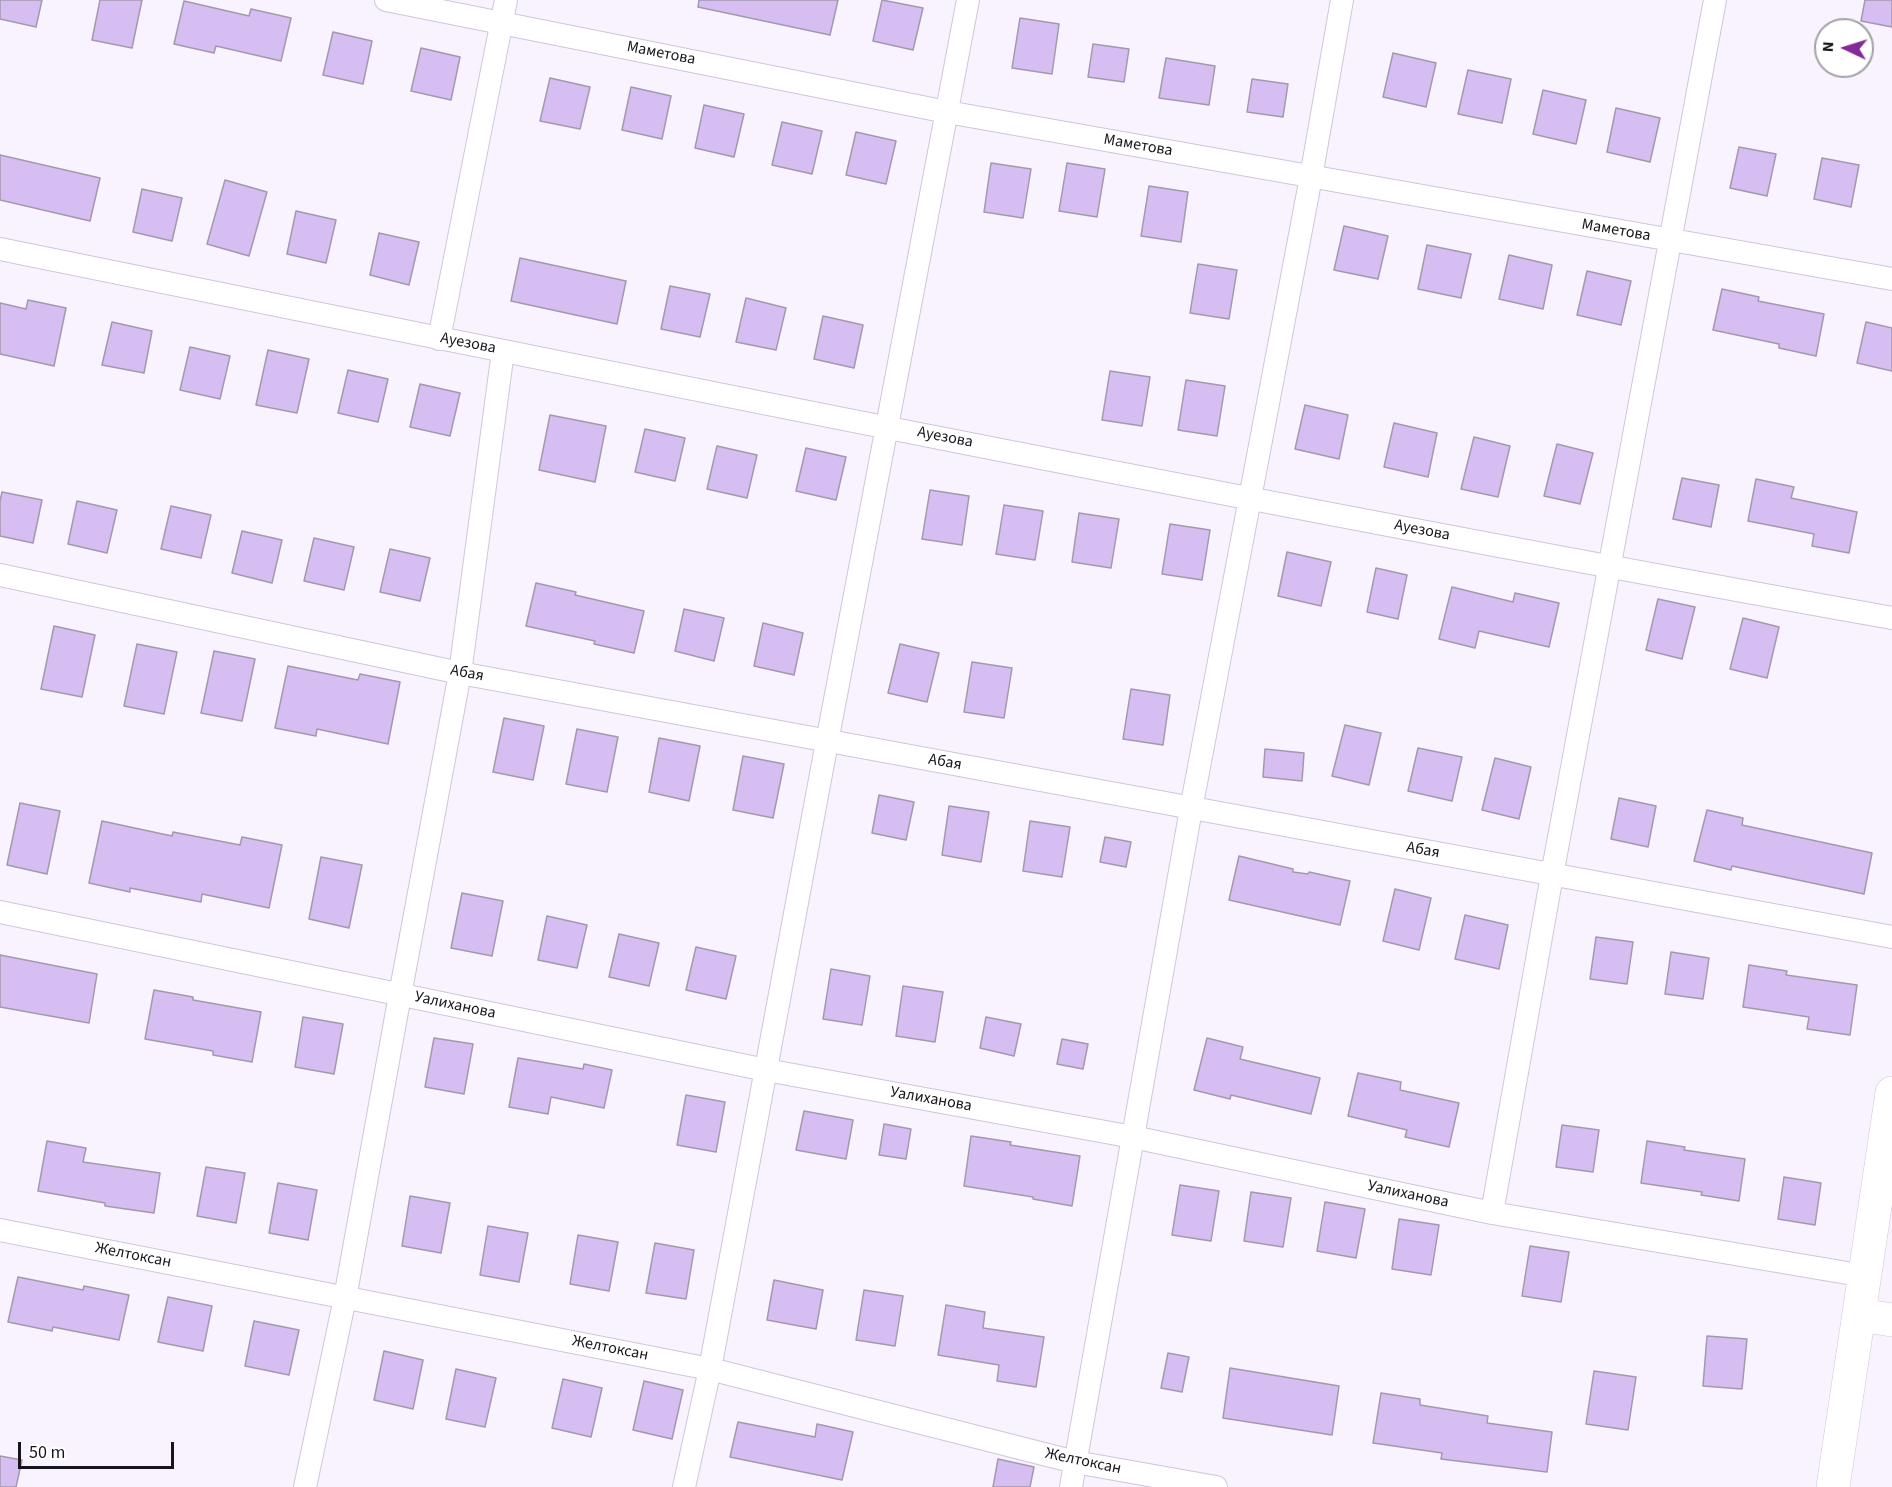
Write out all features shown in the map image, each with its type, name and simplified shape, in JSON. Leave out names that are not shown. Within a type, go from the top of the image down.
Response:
[{"type":"street","name":"Маметова","points":[[386,0],[947,112],[1892,279]]},
{"type":"street","points":[[439,339],[506,0]]},
{"type":"street","points":[[684,1487],[710,1369],[968,0]]},
{"type":"street","points":[[1071,1487],[1191,808],[1311,177],[1342,0]]},
{"type":"street","points":[[1492,1213],[1552,874],[1715,0]]},
{"type":"street","name":"Ауезова","points":[[0,249],[439,339],[1251,498],[1892,618]]},
{"type":"street","points":[[305,1487],[345,1298],[460,673],[503,351]]},
{"type":"street","name":"Абая","points":[[0,575],[460,673],[1892,937]]},
{"type":"street","name":"Уалиханова","points":[[0,912],[766,1070],[1133,1137],[1492,1213],[1865,1276]]},
{"type":"street","points":[[1833,1487],[1892,1093]]},
{"type":"street","name":"Желтоксан","points":[[0,1230],[710,1369],[1075,1462],[1216,1487]]},
{"type":"street","points":[[1859,1315],[1892,1320]]},
{"type":"building","points":[[0,0],[42,0],[36,27],[0,19]]},
{"type":"building","points":[[100,0],[142,0],[132,48],[92,40]]},
{"type":"building","points":[[699,0],[838,0],[830,35],[698,7]]},
{"type":"building","points":[[882,0],[923,8],[913,50],[873,41]]},
{"type":"building","points":[[1865,0],[1892,0],[1892,27],[1874,24],[1874,18],[1862,18]]},
{"type":"building","points":[[184,1],[249,16],[251,9],[291,18],[281,61],[216,46],[214,53],[174,44]]},
{"type":"building","points":[[1020,18],[1059,24],[1052,74],[1012,68]]},
{"type":"building","points":[[333,32],[372,41],[363,84],[323,75]]},
{"type":"building","points":[[1093,44],[1129,49],[1124,82],[1088,77]]},
{"type":"building","points":[[421,48],[460,57],[451,100],[411,91]]},
{"type":"building","points":[[1393,53],[1436,63],[1426,107],[1383,97]]},
{"type":"building","points":[[1166,58],[1215,66],[1209,105],[1159,98]]},
{"type":"building","points":[[1468,70],[1511,79],[1502,123],[1458,114]]},
{"type":"building","points":[[550,78],[590,87],[580,129],[540,121]]},
{"type":"building","points":[[1252,79],[1288,84],[1283,117],[1247,112]]},
{"type":"building","points":[[631,87],[671,96],[662,139],[622,130]]},
{"type":"building","points":[[1543,90],[1586,100],[1576,144],[1533,134]]},
{"type":"building","points":[[704,105],[744,114],[734,157],[695,148]]},
{"type":"building","points":[[1616,108],[1660,118],[1650,162],[1607,152]]},
{"type":"building","points":[[782,122],[822,131],[812,174],[772,165]]},
{"type":"building","points":[[856,132],[896,141],[886,184],[846,175]]},
{"type":"building","points":[[1739,147],[1776,154],[1767,196],[1730,188]]},
{"type":"building","points":[[0,155],[100,178],[90,221],[0,200]]},
{"type":"building","points":[[1822,158],[1859,165],[1851,207],[1814,199]]},
{"type":"building","points":[[991,163],[1031,169],[1023,218],[984,212]]},
{"type":"building","points":[[1067,163],[1105,169],[1097,217],[1059,211]]},
{"type":"building","points":[[225,180],[267,192],[249,256],[207,244]]},
{"type":"building","points":[[1149,186],[1188,192],[1181,242],[1141,236]]},
{"type":"building","points":[[142,189],[182,198],[172,241],[133,232]]},
{"type":"building","points":[[296,211],[336,220],[326,263],[287,254]]},
{"type":"building","points":[[1344,226],[1388,236],[1378,279],[1334,270]]},
{"type":"building","points":[[379,233],[419,242],[409,285],[370,275]]},
{"type":"building","points":[[1427,245],[1471,254],[1461,298],[1418,289]]},
{"type":"building","points":[[1509,255],[1552,265],[1543,309],[1499,299]]},
{"type":"building","points":[[520,258],[626,281],[617,324],[511,301]]},
{"type":"building","points":[[1198,264],[1237,270],[1229,319],[1190,313]]},
{"type":"building","points":[[1587,271],[1631,281],[1621,325],[1577,315]]},
{"type":"building","points":[[670,286],[710,294],[700,337],[661,329]]},
{"type":"building","points":[[1722,289],[1759,297],[1758,301],[1824,314],[1816,356],[1779,348],[1779,344],[1713,330]]},
{"type":"building","points":[[746,298],[786,308],[776,350],[736,342]]},
{"type":"building","points":[[28,300],[66,308],[54,366],[0,354],[0,303],[26,309]]},
{"type":"building","points":[[823,316],[863,325],[854,368],[814,359]]},
{"type":"building","points":[[112,322],[152,331],[144,373],[102,365]]},
{"type":"building","points":[[1866,322],[1892,328],[1892,371],[1857,363]]},
{"type":"building","points":[[190,347],[230,356],[220,399],[180,390]]},
{"type":"building","points":[[268,350],[309,359],[297,413],[256,405]]},
{"type":"building","points":[[348,370],[388,379],[378,422],[338,413]]},
{"type":"building","points":[[1110,371],[1150,377],[1142,426],[1102,420]]},
{"type":"building","points":[[1186,380],[1225,386],[1217,436],[1178,430]]},
{"type":"building","points":[[420,384],[460,393],[450,436],[410,427]]},
{"type":"building","points":[[1305,405],[1348,415],[1339,459],[1295,449]]},
{"type":"building","points":[[550,415],[606,426],[595,482],[539,470]]},
{"type":"building","points":[[1394,423],[1437,433],[1428,477],[1384,467]]},
{"type":"building","points":[[645,429],[685,438],[675,481],[635,472]]},
{"type":"building","points":[[1474,437],[1510,446],[1498,497],[1461,489]]},
{"type":"building","points":[[1557,444],[1593,453],[1580,504],[1544,496]]},
{"type":"building","points":[[717,446],[757,455],[747,498],[707,489]]},
{"type":"building","points":[[806,448],[846,457],[836,500],[796,491]]},
{"type":"building","points":[[1682,478],[1719,485],[1711,527],[1673,519]]},
{"type":"building","points":[[1756,479],[1794,487],[1791,498],[1857,512],[1849,553],[1812,546],[1814,534],[1748,521]]},
{"type":"building","points":[[930,490],[969,496],[962,545],[922,539]]},
{"type":"building","points":[[2,492],[42,500],[33,543],[0,536]]},
{"type":"building","points":[[77,501],[117,510],[107,553],[68,544]]},
{"type":"building","points":[[1004,505],[1043,511],[1035,560],[996,554]]},
{"type":"building","points":[[171,506],[211,515],[201,558],[161,549]]},
{"type":"building","points":[[1079,513],[1119,519],[1111,568],[1072,562]]},
{"type":"building","points":[[1170,524],[1210,530],[1202,580],[1162,574]]},
{"type":"building","points":[[242,531],[282,540],[272,583],[232,573]]},
{"type":"building","points":[[314,538],[354,547],[344,590],[304,581]]},
{"type":"building","points":[[390,549],[430,558],[420,601],[380,592]]},
{"type":"building","points":[[1287,552],[1331,562],[1321,606],[1278,596]]},
{"type":"building","points":[[1376,568],[1407,575],[1398,619],[1367,612]]},
{"type":"building","points":[[536,583],[576,592],[575,595],[644,611],[634,653],[594,644],[595,641],[526,626]]},
{"type":"building","points":[[1452,587],[1513,602],[1515,593],[1559,603],[1549,647],[1479,631],[1475,648],[1439,639]]},
{"type":"building","points":[[1658,599],[1695,607],[1682,659],[1646,650]]},
{"type":"building","points":[[684,609],[724,618],[714,661],[675,651]]},
{"type":"building","points":[[1743,618],[1779,627],[1767,678],[1730,669]]},
{"type":"building","points":[[763,623],[803,633],[794,675],[754,666]]},
{"type":"building","points":[[54,626],[95,635],[82,697],[41,689]]},
{"type":"building","points":[[137,644],[177,652],[164,714],[124,706]]},
{"type":"building","points":[[900,644],[939,653],[927,702],[888,693]]},
{"type":"building","points":[[214,651],[255,659],[242,721],[201,713]]},
{"type":"building","points":[[972,662],[1012,668],[1004,718],[964,712]]},
{"type":"building","points":[[288,666],[358,680],[360,674],[400,682],[388,744],[317,729],[316,736],[275,728]]},
{"type":"building","points":[[1131,689],[1170,695],[1163,745],[1123,739]]},
{"type":"building","points":[[504,718],[544,726],[533,780],[493,772]]},
{"type":"building","points":[[1345,725],[1381,733],[1369,785],[1332,776]]},
{"type":"building","points":[[577,729],[618,737],[607,792],[566,784]]},
{"type":"building","points":[[659,738],[700,746],[689,801],[649,792]]},
{"type":"building","points":[[1418,748],[1462,757],[1452,801],[1408,791]]},
{"type":"building","points":[[1265,749],[1304,753],[1302,781],[1263,777]]},
{"type":"building","points":[[743,756],[784,764],[773,818],[733,810]]},
{"type":"building","points":[[1495,758],[1531,767],[1519,819],[1482,810]]},
{"type":"building","points":[[879,795],[914,802],[906,840],[872,833]]},
{"type":"building","points":[[1619,798],[1656,806],[1648,847],[1611,839]]},
{"type":"building","points":[[20,803],[60,811],[47,874],[7,865]]},
{"type":"building","points":[[949,806],[989,812],[981,862],[942,855]]},
{"type":"building","points":[[1707,810],[1743,818],[1742,825],[1872,853],[1864,894],[1732,866],[1731,870],[1694,861]]},
{"type":"building","points":[[102,821],[172,836],[173,832],[240,845],[242,837],[282,845],[269,908],[202,894],[201,902],[130,888],[130,892],[89,883]]},
{"type":"building","points":[[1030,821],[1070,827],[1062,877],[1023,871]]},
{"type":"building","points":[[1105,837],[1131,842],[1126,867],[1100,862]]},
{"type":"building","points":[[1239,856],[1293,869],[1293,872],[1308,874],[1309,872],[1350,881],[1340,925],[1229,900]]},
{"type":"building","points":[[321,857],[362,865],[349,928],[309,919]]},
{"type":"building","points":[[1395,889],[1431,898],[1419,950],[1383,941]]},
{"type":"building","points":[[462,893],[503,901],[492,956],[451,948]]},
{"type":"building","points":[[1465,915],[1508,925],[1499,969],[1455,959]]},
{"type":"building","points":[[547,916],[587,925],[577,968],[538,960]]},
{"type":"building","points":[[619,934],[659,943],[649,986],[609,977]]},
{"type":"building","points":[[1596,937],[1633,942],[1627,984],[1590,979]]},
{"type":"building","points":[[696,947],[736,956],[726,999],[686,990]]},
{"type":"building","points":[[1671,952],[1709,958],[1703,999],[1665,994]]},
{"type":"building","points":[[0,955],[97,974],[89,1023],[0,1007]]},
{"type":"building","points":[[1749,965],[1787,971],[1786,975],[1857,985],[1850,1035],[1807,1029],[1809,1017],[1743,1007]]},
{"type":"building","points":[[831,969],[870,976],[862,1025],[823,1019]]},
{"type":"building","points":[[903,986],[943,992],[935,1042],[896,1036]]},
{"type":"building","points":[[154,990],[193,997],[193,1000],[261,1012],[252,1062],[213,1055],[213,1051],[145,1039]]},
{"type":"building","points":[[303,1017],[343,1024],[334,1074],[295,1067]]},
{"type":"building","points":[[986,1017],[1021,1024],[1014,1056],[980,1048]]},
{"type":"building","points":[[434,1038],[473,1044],[464,1094],[425,1087]]},
{"type":"building","points":[[1207,1038],[1243,1047],[1240,1059],[1320,1078],[1311,1114],[1231,1095],[1230,1099],[1194,1090]]},
{"type":"building","points":[[1062,1039],[1088,1044],[1083,1069],[1057,1064]]},
{"type":"building","points":[[518,1058],[583,1069],[584,1064],[612,1070],[604,1108],[551,1097],[548,1114],[509,1107]]},
{"type":"building","points":[[1358,1073],[1401,1082],[1400,1090],[1459,1103],[1449,1147],[1405,1137],[1407,1130],[1348,1116]]},
{"type":"building","points":[[686,1095],[725,1102],[716,1152],[677,1145]]},
{"type":"building","points":[[804,1111],[853,1120],[846,1159],[796,1150]]},
{"type":"building","points":[[884,1124],[911,1129],[906,1159],[879,1155]]},
{"type":"building","points":[[1562,1125],[1599,1130],[1593,1172],[1556,1167]]},
{"type":"building","points":[[971,1136],[1011,1142],[1010,1145],[1080,1156],[1072,1206],[964,1186]]},
{"type":"building","points":[[47,1141],[86,1148],[83,1162],[160,1173],[154,1213],[105,1206],[105,1203],[38,1191]]},
{"type":"building","points":[[1647,1141],[1685,1147],[1684,1150],[1745,1159],[1739,1201],[1701,1195],[1702,1192],[1641,1183]]},
{"type":"building","points":[[206,1167],[245,1173],[236,1223],[197,1216]]},
{"type":"building","points":[[1784,1177],[1821,1183],[1815,1225],[1778,1219]]},
{"type":"building","points":[[278,1183],[317,1190],[308,1240],[269,1233]]},
{"type":"building","points":[[1180,1185],[1219,1191],[1211,1241],[1172,1235]]},
{"type":"building","points":[[1251,1192],[1291,1198],[1283,1247],[1244,1241]]},
{"type":"building","points":[[410,1196],[450,1203],[441,1253],[402,1246]]},
{"type":"building","points":[[1325,1202],[1365,1209],[1356,1258],[1317,1251]]},
{"type":"building","points":[[1399,1219],[1439,1225],[1431,1275],[1392,1269]]},
{"type":"building","points":[[488,1226],[528,1233],[519,1282],[480,1275]]},
{"type":"building","points":[[578,1235],[618,1242],[609,1291],[570,1284]]},
{"type":"building","points":[[655,1243],[694,1250],[686,1299],[646,1293]]},
{"type":"building","points":[[1530,1246],[1569,1252],[1561,1302],[1522,1296]]},
{"type":"building","points":[[18,1277],[83,1290],[84,1286],[129,1295],[119,1340],[53,1327],[52,1331],[8,1322]]},
{"type":"building","points":[[774,1280],[823,1290],[816,1329],[767,1320]]},
{"type":"building","points":[[864,1290],[903,1296],[895,1346],[856,1340]]},
{"type":"building","points":[[168,1297],[212,1306],[203,1351],[158,1342]]},
{"type":"building","points":[[946,1305],[985,1312],[983,1328],[1044,1337],[1036,1387],[997,1381],[999,1365],[938,1355]]},
{"type":"building","points":[[254,1321],[299,1330],[289,1375],[245,1366]]},
{"type":"building","points":[[1707,1336],[1747,1339],[1742,1389],[1703,1386]]},
{"type":"building","points":[[384,1351],[423,1360],[413,1409],[374,1400]]},
{"type":"building","points":[[1168,1353],[1189,1357],[1182,1392],[1161,1388]]},
{"type":"building","points":[[1230,1368],[1339,1386],[1332,1435],[1223,1418]]},
{"type":"building","points":[[456,1369],[496,1378],[485,1427],[446,1419]]},
{"type":"building","points":[[1594,1371],[1636,1377],[1628,1430],[1586,1424]]},
{"type":"building","points":[[563,1379],[602,1388],[591,1437],[552,1428]]},
{"type":"building","points":[[644,1381],[683,1390],[672,1439],[633,1430]]},
{"type":"building","points":[[1381,1393],[1420,1399],[1420,1405],[1488,1416],[1487,1423],[1552,1432],[1547,1472],[1441,1459],[1442,1453],[1373,1443]]},
{"type":"building","points":[[738,1422],[815,1437],[817,1424],[853,1432],[842,1480],[730,1457]]},
{"type":"building","points":[[0,1456],[22,1460],[16,1487],[0,1487]]},
{"type":"building","points":[[998,1459],[1034,1467],[1030,1487],[993,1487]]}]
